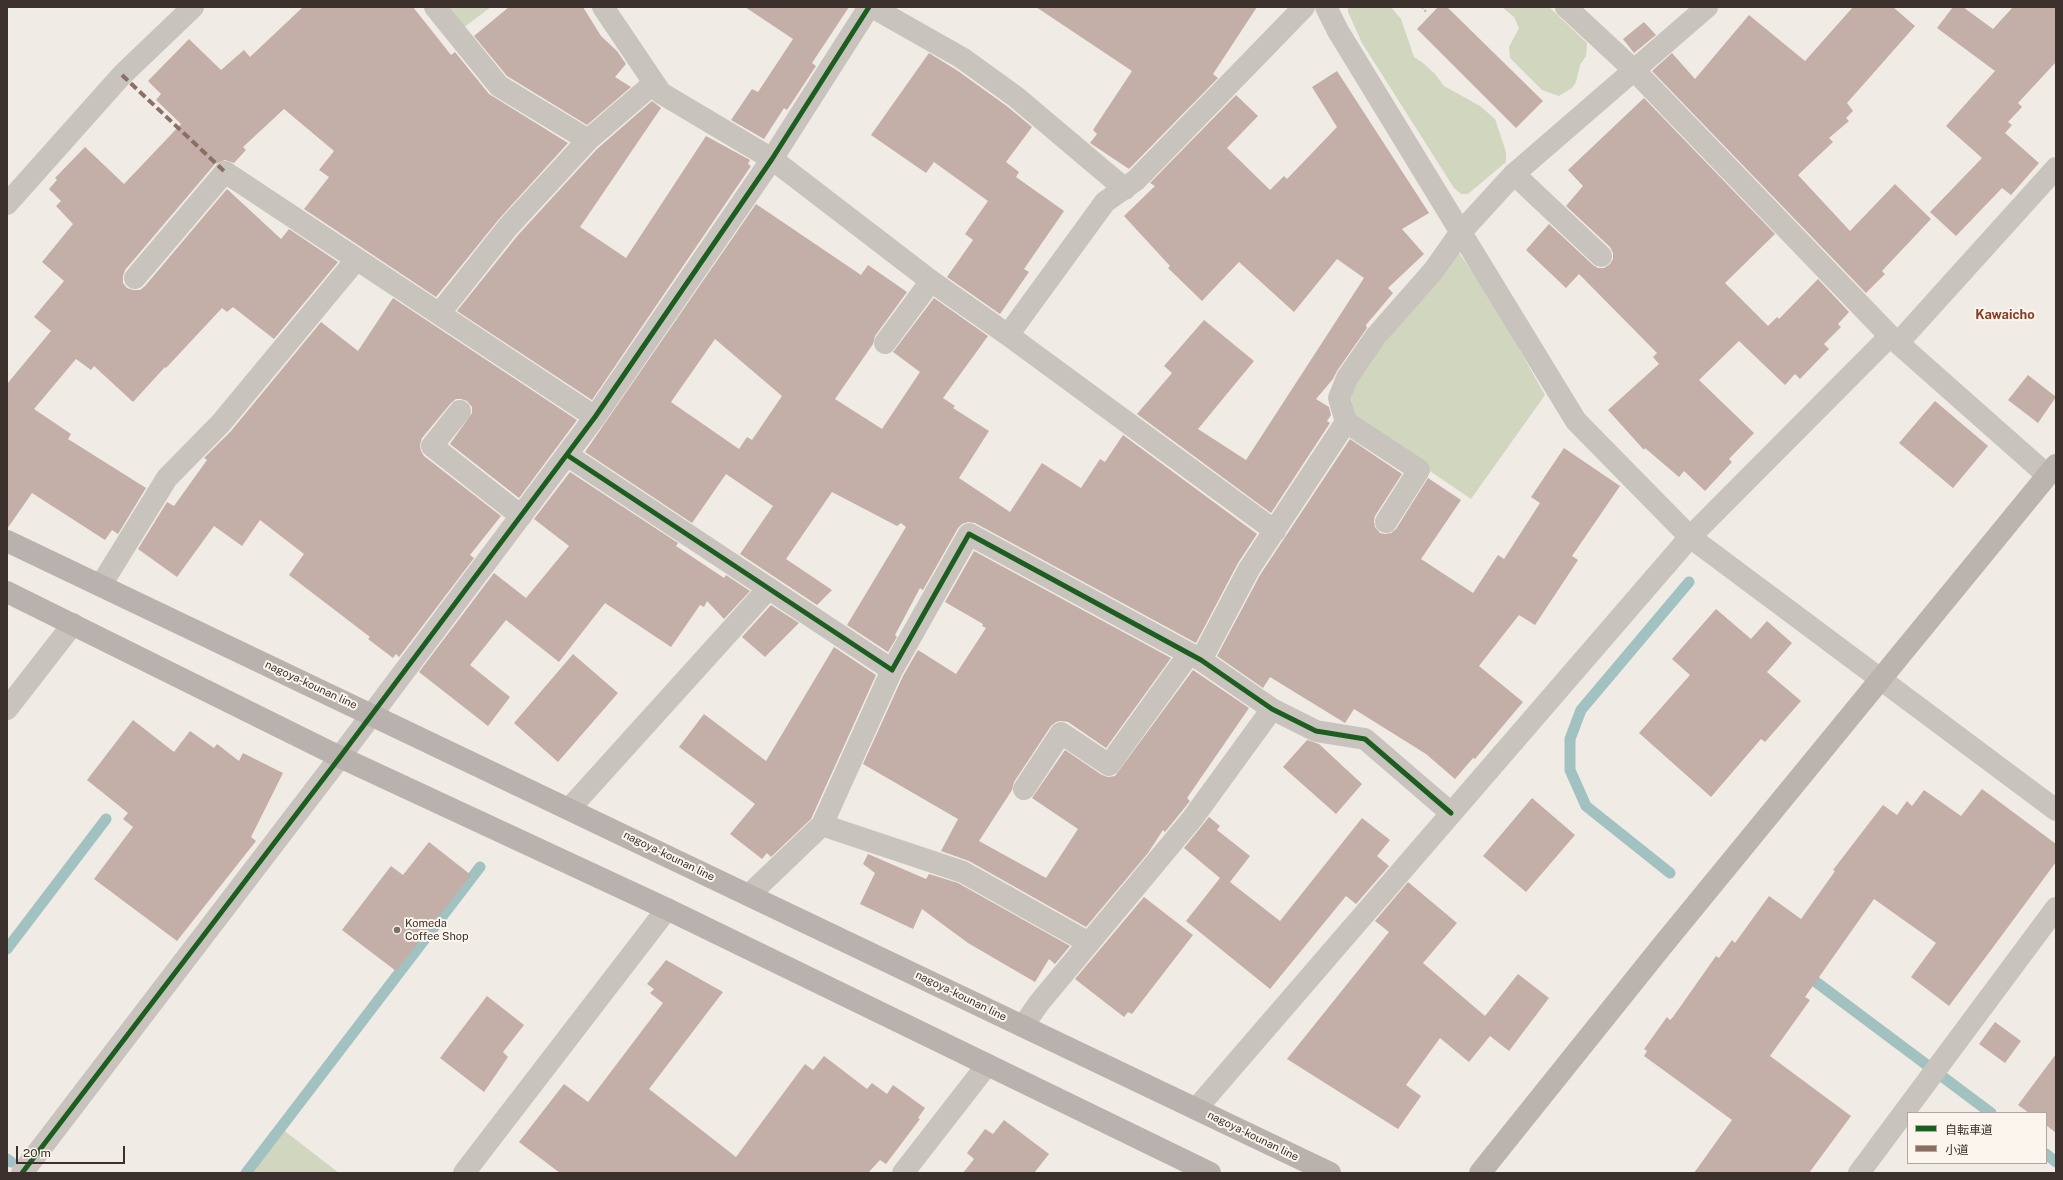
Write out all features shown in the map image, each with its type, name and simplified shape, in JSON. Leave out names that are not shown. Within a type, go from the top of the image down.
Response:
[{"type":"main road","name":"nagoya-kounan line","points":[[7,541],[570,808],[1330,1173]]},
{"type":"main road","points":[[7,592],[340,757],[667,910],[1210,1173]]},
{"type":"street","points":[[7,204],[122,75],[194,7]]},
{"type":"street","points":[[435,7],[499,86],[588,140]]},
{"type":"street","points":[[604,7],[661,93],[772,159],[930,281],[1008,335],[1275,531]]},
{"type":"street","points":[[22,1173],[340,757],[595,417],[772,159],[870,7],[962,58],[1016,97],[1125,188]]},
{"type":"street","points":[[1008,335],[1105,202],[1136,180],[1304,7]]},
{"type":"street","points":[[1326,7],[1338,31],[1576,421],[1690,537],[2056,810]]},
{"type":"street","points":[[1480,1173],[1667,940],[2052,470],[1894,339],[1634,70],[1566,7]]},
{"type":"street","points":[[1386,522],[1419,470],[1346,422],[1339,398],[1347,378],[1376,336],[1434,270],[1460,233],[1514,174],[1707,7]]},
{"type":"street","points":[[439,314],[508,227],[588,140],[654,83]]},
{"type":"street","points":[[1196,1109],[1690,537],[1894,339],[2056,168]]},
{"type":"street","points":[[134,278],[225,172],[595,417]]},
{"type":"street","points":[[1514,174],[1601,256]]},
{"type":"street","points":[[101,585],[167,478],[221,423],[356,260]]},
{"type":"street","points":[[885,343],[930,281]]},
{"type":"street","points":[[460,411],[432,446],[521,516]]},
{"type":"street","points":[[1024,788],[1061,733],[1109,765],[1195,657],[1249,569],[1346,422]]},
{"type":"street","points":[[566,455],[892,670]]},
{"type":"street","points":[[749,895],[822,825],[892,670],[969,534],[1195,657],[1272,709],[1316,731],[1365,739],[1451,813]]},
{"type":"street","points":[[570,808],[768,589]]},
{"type":"street","points":[[7,709],[74,624]]},
{"type":"street","points":[[1023,1026],[1039,1002],[1192,819],[1272,709]]},
{"type":"street","points":[[822,825],[963,872],[1089,943]]},
{"type":"street","points":[[1859,1173],[2056,908]]},
{"type":"street","points":[[464,1173],[667,910]]},
{"type":"street","points":[[903,1173],[987,1065]]},
{"type":"path","points":[[1422,7],[1427,13]]},
{"type":"green space","points":[[446,7],[491,7],[463,28]]},
{"type":"green space","points":[[1348,7],[1391,7],[1401,19],[1414,57],[1435,74],[1444,86],[1480,106],[1495,119],[1506,152],[1506,162],[1468,194],[1461,194],[1454,188],[1362,43],[1348,12]]},
{"type":"green space","points":[[1502,7],[1549,7],[1587,43],[1586,56],[1580,65],[1576,82],[1572,88],[1559,96],[1542,90],[1510,58],[1509,47],[1519,28],[1514,17]]},
{"type":"green space","points":[[1457,250],[1491,299],[1545,395],[1471,499],[1355,420],[1351,398],[1354,382]]},
{"type":"green space","points":[[282,1129],[339,1173],[249,1173]]},
{"type":"building","points":[[303,7],[413,7],[451,55],[455,52],[489,94],[568,143],[499,219],[436,297],[304,209],[329,177],[319,170],[334,151],[284,109],[243,147],[246,150],[234,163],[225,160],[215,164],[125,270],[123,283],[127,288],[133,290],[140,290],[145,286],[227,189],[281,239],[289,229],[338,262],[274,339],[233,307],[227,312],[222,308],[133,402],[94,366],[91,370],[76,359],[34,409],[71,434],[68,439],[146,488],[118,534],[112,530],[105,540],[32,493],[7,529],[7,384],[51,331],[34,317],[64,281],[42,262],[73,224],[56,206],[61,201],[49,189],[57,180],[55,178],[85,147],[124,184],[181,124],[156,100],[161,94],[148,81],[189,39],[221,70],[244,50],[250,57]]},
{"type":"building","points":[[509,7],[583,7],[601,36],[617,51],[626,64],[615,77],[631,87],[587,125],[507,76],[474,36]]},
{"type":"building","points":[[745,7],[849,7],[812,63],[816,66],[787,110],[784,108],[764,139],[731,120],[752,89],[758,92],[793,39]]},
{"type":"building","points":[[1036,7],[1257,7],[1213,74],[1218,78],[1129,169],[1090,143],[1097,134],[1093,130],[1132,71]]},
{"type":"building","points":[[1438,7],[1447,7],[1543,101],[1516,128],[1417,29]]},
{"type":"building","points":[[1853,7],[1893,7],[1915,26],[1847,103],[1853,111],[1846,118],[1849,121],[1829,138],[1833,142],[1798,175],[1850,231],[1895,184],[1931,219],[1882,271],[1885,274],[1866,293],[1652,71],[1672,53],[1695,79],[1749,15],[1805,61]]},
{"type":"building","points":[[1953,7],[1963,7],[1993,29],[2013,7],[2056,7],[2056,62],[2018,103],[2022,107],[2008,122],[2012,125],[2005,133],[2039,163],[2011,195],[2002,188],[1956,236],[1930,212],[1982,158],[1946,126],[1995,71],[1937,28]]},
{"type":"building","points":[[1644,22],[1656,35],[1634,53],[1623,39]]},
{"type":"building","points":[[929,53],[958,71],[1008,107],[1032,127],[1006,162],[1019,172],[1016,177],[1064,211],[1024,269],[1029,272],[1000,314],[947,277],[973,240],[965,234],[988,201],[934,162],[926,173],[871,135]]},
{"type":"building","points":[[1337,71],[1429,213],[1402,229],[1424,254],[1388,288],[1393,293],[1366,325],[1367,328],[1333,379],[1316,399],[1329,407],[1331,415],[1327,421],[1330,423],[1271,513],[1137,414],[1172,373],[1164,366],[1204,320],[1254,361],[1198,429],[1246,460],[1364,278],[1337,259],[1294,312],[1239,262],[1202,301],[1168,268],[1170,266],[1124,216],[1155,186],[1150,183],[1236,95],[1258,116],[1227,148],[1270,190],[1284,176],[1287,179],[1337,127],[1312,87]]},
{"type":"building","points":[[1644,98],[1775,234],[1725,283],[1768,326],[1777,317],[1779,319],[1818,279],[1849,312],[1838,324],[1841,327],[1824,344],[1829,349],[1800,379],[1795,374],[1785,385],[1739,341],[1699,380],[1754,433],[1729,459],[1732,462],[1705,491],[1684,471],[1679,477],[1645,448],[1644,450],[1608,410],[1659,364],[1653,357],[1657,353],[1579,274],[1566,288],[1526,250],[1549,224],[1593,265],[1598,268],[1604,268],[1610,264],[1613,259],[1613,253],[1610,247],[1566,206],[1583,186],[1568,170]]},
{"type":"building","points":[[652,101],[661,108],[580,227],[626,258],[706,136],[750,160],[748,164],[751,166],[592,400],[457,311],[518,235],[597,149]]},
{"type":"building","points":[[756,204],[861,275],[868,265],[907,292],[875,336],[873,344],[835,399],[882,429],[920,372],[893,352],[934,298],[988,336],[943,398],[955,406],[953,408],[989,431],[959,478],[1010,512],[1042,463],[1081,488],[1100,459],[1105,462],[1123,435],[1257,534],[1238,563],[1196,643],[975,523],[968,522],[962,524],[958,528],[923,590],[920,588],[895,635],[897,637],[888,652],[847,625],[906,527],[901,523],[897,526],[832,492],[786,559],[832,590],[817,605],[740,554],[773,506],[726,474],[692,523],[585,452]],"holes":[[[715,339],[782,396],[752,440],[747,437],[739,449],[671,402]]]},
{"type":"building","points":[[393,298],[577,420],[519,498],[450,444],[472,413],[472,407],[467,401],[456,399],[451,403],[422,438],[420,445],[424,456],[501,516],[470,555],[474,558],[399,657],[396,654],[393,658],[368,639],[370,637],[289,575],[304,554],[260,520],[242,546],[214,526],[177,577],[138,549],[167,502],[174,506],[207,460],[204,458],[231,431],[321,322],[358,351]]},
{"type":"building","points":[[2028,375],[2056,397],[2038,423],[2008,400]]},
{"type":"building","points":[[1935,401],[1988,446],[1953,488],[1899,443]]},
{"type":"building","points":[[1350,439],[1402,474],[1375,516],[1375,527],[1380,533],[1391,533],[1396,529],[1428,478],[1461,500],[1421,559],[1473,593],[1498,555],[1504,559],[1540,503],[1531,497],[1564,448],[1620,486],[1572,556],[1578,560],[1535,625],[1519,615],[1479,666],[1523,702],[1475,759],[1473,758],[1455,779],[1426,754],[1354,709],[1345,723],[1270,677],[1263,688],[1217,656],[1260,575]]},
{"type":"building","points":[[570,472],[678,543],[676,546],[724,578],[726,575],[750,591],[724,619],[707,601],[704,607],[700,605],[671,647],[605,603],[559,662],[506,620],[470,665],[510,697],[488,726],[419,672],[494,573],[526,598],[569,546],[534,519]]},
{"type":"building","points":[[974,551],[1171,658],[1106,748],[1068,722],[1056,722],[1051,726],[1014,782],[1012,790],[979,841],[1046,878],[1078,829],[1032,798],[1065,750],[1102,775],[1108,777],[1115,776],[1193,670],[1249,708],[1187,798],[1190,801],[1165,832],[1163,830],[1148,853],[1086,927],[969,861],[941,851],[958,819],[863,764],[903,676],[918,650],[956,674],[986,628],[982,626],[983,624],[945,602]]},
{"type":"building","points":[[771,605],[799,623],[765,657],[742,637]]},
{"type":"building","points":[[1716,609],[1751,639],[1767,621],[1792,643],[1767,672],[1801,701],[1765,742],[1761,739],[1711,797],[1639,733],[1690,675],[1672,659]]},
{"type":"building","points":[[834,647],[876,675],[811,819],[771,857],[767,853],[762,859],[730,834],[755,804],[679,747],[704,714],[766,761]]},
{"type":"building","points":[[573,654],[618,693],[558,762],[514,723]]},
{"type":"building","points":[[133,720],[174,752],[190,731],[214,748],[217,744],[239,761],[243,753],[283,773],[251,837],[256,841],[177,941],[94,879],[133,827],[123,819],[128,813],[87,780]]},
{"type":"building","points":[[1307,740],[1319,744],[1362,784],[1336,814],[1283,767]]},
{"type":"building","points":[[1982,789],[2056,844],[2056,862],[1949,1006],[1911,977],[1936,943],[1874,899],[1805,997],[1810,1000],[1770,1056],[1851,1116],[1809,1173],[1694,1173],[1732,1120],[1644,1056],[1647,1051],[1644,1049],[1667,1017],[1670,1020],[1673,1017],[1716,956],[1719,958],[1732,940],[1735,943],[1769,896],[1801,919],[1835,871],[1833,870],[1883,805],[1897,815],[1907,801],[1912,806],[1924,790],[1961,816]]},
{"type":"building","points":[[1532,798],[1575,835],[1526,892],[1483,856]]},
{"type":"building","points":[[1209,817],[1220,826],[1217,830],[1250,856],[1230,882],[1280,921],[1362,818],[1390,840],[1377,856],[1389,866],[1356,904],[1346,896],[1270,989],[1186,921],[1220,878],[1184,848]]},
{"type":"building","points":[[429,842],[471,875],[396,971],[342,930],[391,866],[403,875]]},
{"type":"building","points":[[868,854],[926,879],[929,874],[958,883],[1070,946],[1055,964],[1049,959],[1035,982],[968,943],[922,909],[913,929],[860,904],[875,873],[863,864]]},
{"type":"building","points":[[1408,882],[1457,923],[1423,963],[1485,1016],[1518,974],[1549,998],[1509,1051],[1490,1036],[1469,1062],[1440,1038],[1406,1085],[1421,1096],[1398,1129],[1287,1059],[1389,932],[1375,921]]},
{"type":"building","points":[[1144,897],[1193,935],[1132,1014],[1128,1012],[1124,1017],[1075,979]]},
{"type":"building","points":[[666,960],[723,992],[649,1089],[736,1157],[805,1064],[813,1070],[824,1056],[867,1089],[872,1083],[887,1094],[893,1085],[925,1108],[918,1118],[920,1119],[886,1164],[880,1160],[868,1173],[560,1173],[519,1142],[564,1084],[588,1102],[663,1003],[650,993],[654,989],[647,984]]},
{"type":"building","points":[[487,996],[524,1025],[503,1052],[508,1057],[484,1092],[440,1058]]},
{"type":"building","points":[[1995,1022],[2021,1041],[2005,1063],[1979,1044]]},
{"type":"building","points":[[2056,1054],[2056,1133],[2047,1126],[2047,1112],[2028,1112],[2018,1105]]},
{"type":"building","points":[[1004,1120],[1049,1154],[1034,1173],[963,1173],[974,1159],[967,1153],[985,1129],[993,1134]]},
{"type":"waterway","points":[[1670,873],[1586,806],[1570,770],[1570,739],[1581,710],[1689,582]]},
{"type":"waterway","points":[[7,949],[106,819]]},
{"type":"waterway","points":[[246,1173],[480,867]]},
{"type":"waterway","points":[[1804,973],[1990,1112]]},
{"type":"waterway","points":[[2047,1155],[2056,1162]]},
{"type":"waterway","points":[[7,1159],[11,1162]]},
{"type":"marked path","points":[[122,75],[225,172]]},
{"type":"cycle path","points":[[22,1173],[340,757],[595,417],[772,159],[869,7]]},
{"type":"cycle path","points":[[567,455],[892,670],[969,534],[1201,660],[1272,709],[1316,731],[1365,739],[1451,813]]},
{"type":"place","name":"Komeda Coffee Shop","points":[[397,930]]},
{"type":"district","name":"Kawaicho","points":[[2005,315]]}]
